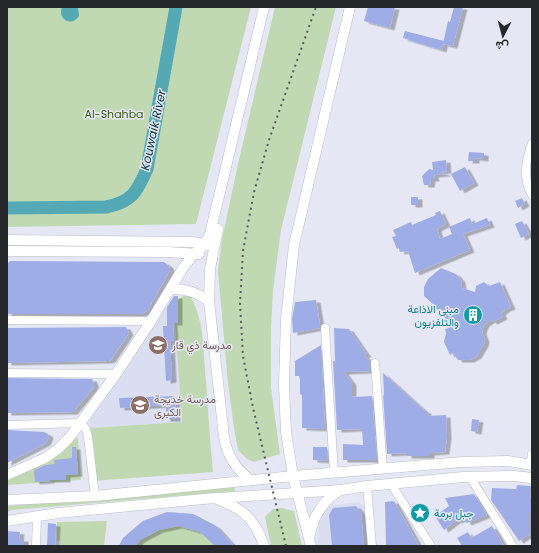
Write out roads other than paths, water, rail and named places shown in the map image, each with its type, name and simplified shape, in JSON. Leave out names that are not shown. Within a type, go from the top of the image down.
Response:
[{"type":"main road","points":[[251,480],[237,469],[230,458],[225,445],[209,302],[210,234],[264,7]]},
{"type":"main road","points":[[211,247],[269,7]]},
{"type":"main road","points":[[310,542],[294,476],[286,432],[284,385],[286,319],[294,245],[350,7]]},
{"type":"main road","points":[[7,240],[192,242],[211,247]]},
{"type":"main road","points":[[8,252],[176,252],[194,254],[211,247]]},
{"type":"main road","points":[[176,252],[183,261],[183,268]]},
{"type":"main road","points":[[7,475],[52,453],[64,443],[81,423],[116,374],[151,321],[183,268],[194,254]]},
{"type":"main road","points":[[171,289],[196,292],[209,302]]},
{"type":"main road","points":[[7,500],[95,496],[294,476],[478,462],[508,461],[531,465]]},
{"type":"main road","points":[[7,521],[58,513],[204,499],[341,490],[367,486],[470,477],[514,476],[532,478]]},
{"type":"main road","points":[[310,542],[313,522],[319,510],[327,500],[341,490]]},
{"type":"main road","points":[[204,499],[218,500],[231,504],[243,511],[253,520],[264,546]]},
{"type":"street","points":[[532,143],[527,158],[525,176],[532,195]]},
{"type":"street","points":[[7,320],[151,321]]},
{"type":"street","points":[[325,328],[334,473]]},
{"type":"street","points":[[375,363],[383,469]]},
{"type":"street","points":[[7,373],[116,374]]},
{"type":"street","points":[[7,425],[81,423],[86,429],[88,437],[95,496]]},
{"type":"street","points":[[531,465],[532,454]]},
{"type":"street","points":[[470,477],[512,546]]},
{"type":"street","points":[[391,484],[431,546]]},
{"type":"street","points":[[367,486],[372,546]]},
{"type":"street","points":[[36,546],[37,516]]},
{"type":"water","points":[[62,7],[78,7],[79,16],[73,21],[66,20],[63,18],[61,12]]},
{"type":"waterway","name":"Kouwaik River","points":[[7,208],[106,207],[122,202],[132,195],[140,184],[147,169],[176,7]]},
{"type":"railway","points":[[286,546],[253,408],[243,356],[240,303],[243,251],[254,192],[269,140],[316,7]]},
{"type":"place","name":"مبنى الاذاعة والتلفزيون","points":[[473,315]]},
{"type":"place","name":"مدرسة ذي قار","points":[[158,345]]},
{"type":"place","name":"مدرسة خديجة الكبرى","points":[[140,405]]},
{"type":"place","name":"جبل برمة","points":[[420,513]]},
{"type":"park label","name":"Al-Shahba","points":[[114,114]]}]
